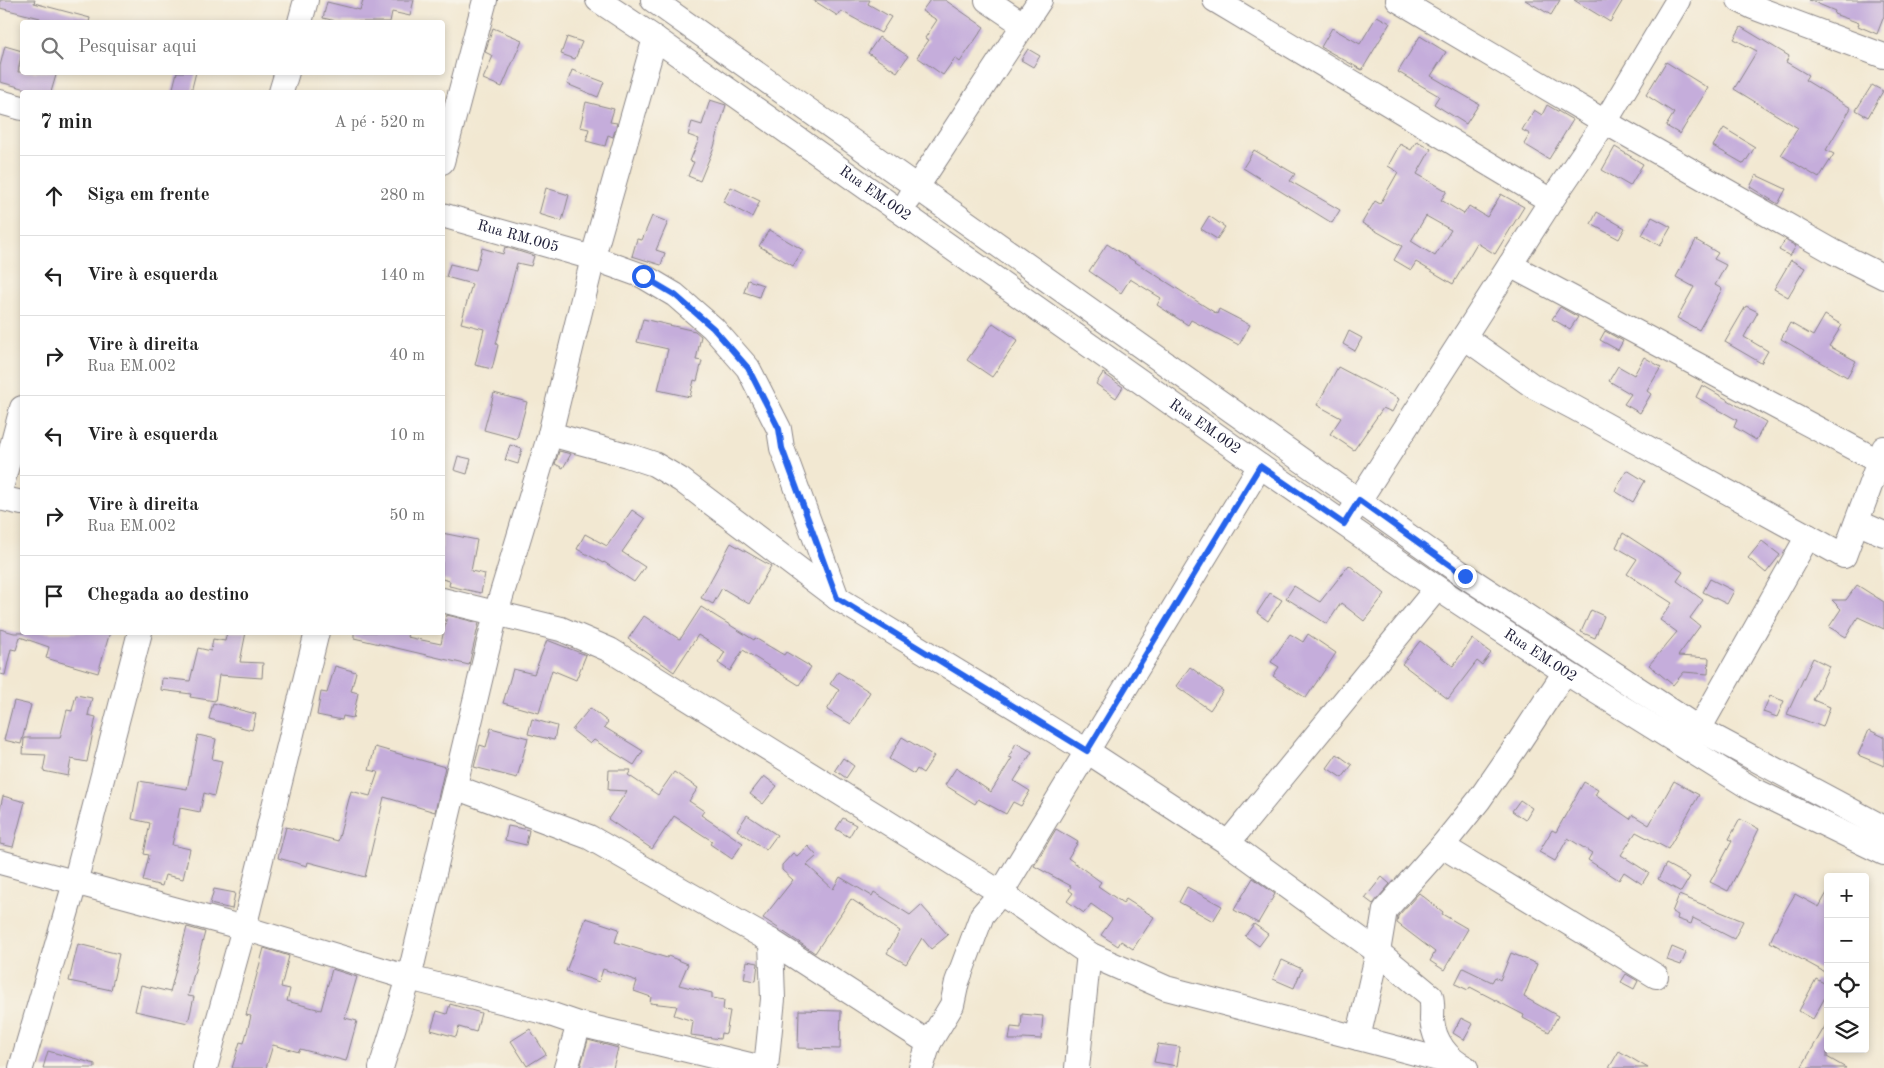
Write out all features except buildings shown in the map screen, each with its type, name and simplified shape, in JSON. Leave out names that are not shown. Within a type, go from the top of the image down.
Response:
[{"type":"street","points":[[301,20],[306,0]]},
{"type":"street","points":[[445,151],[485,0]]},
{"type":"street","name":"Rua EM.002","points":[[598,0],[655,38],[1260,466],[1437,588],[1565,672],[1754,790],[1884,853]]},
{"type":"street","name":"Rua EM.002","points":[[653,0],[1465,576],[1699,729],[1884,828]]},
{"type":"street","points":[[987,0],[1024,25]]},
{"type":"street","points":[[902,213],[916,187],[1040,0]]},
{"type":"street","points":[[1215,0],[1551,202]]},
{"type":"street","points":[[1398,0],[1605,122],[1834,252],[1884,277]]},
{"type":"street","points":[[1344,524],[1510,265],[1605,122],[1678,0]]},
{"type":"street","points":[[1740,0],[1753,7],[1884,56]]},
{"type":"street","points":[[381,1068],[409,978],[496,613],[550,434],[593,258],[655,38]]},
{"type":"street","points":[[282,90],[286,75]]},
{"type":"street","points":[[0,102],[20,107]]},
{"type":"street","name":"Rua RM.005","points":[[445,216],[593,258],[643,276],[675,295],[713,328],[748,368],[779,429],[782,448],[837,598]]},
{"type":"street","points":[[1464,337],[1533,386],[1844,556],[1881,454],[1510,265]]},
{"type":"street","points":[[0,492],[20,416]]},
{"type":"street","points":[[550,434],[654,464],[674,476],[837,598],[1087,751],[1228,843],[1378,952],[1431,996],[1434,1032],[1443,1050],[1462,1066]]},
{"type":"street","points":[[920,1068],[929,1043],[952,1005],[957,982],[982,914],[1001,893],[1260,466]]},
{"type":"street","points":[[0,498],[20,503]]},
{"type":"street","points":[[1857,522],[1884,534]]},
{"type":"street","points":[[1699,729],[1808,536]]},
{"type":"street","points":[[1228,843],[1437,588]]},
{"type":"street","points":[[445,601],[561,629],[610,650],[1001,893],[1091,955],[1166,988],[1462,1066]]},
{"type":"street","points":[[21,1068],[75,883],[139,635]]},
{"type":"street","points":[[206,1068],[244,928],[317,635]]},
{"type":"street","points":[[1358,1038],[1378,952],[1385,910],[1442,846],[1500,770],[1565,672]]},
{"type":"street","points":[[455,787],[590,837],[771,941],[929,1043]]},
{"type":"street","points":[[1442,846],[1656,976]]},
{"type":"street","points":[[0,862],[244,928],[409,978],[544,1012],[579,1024],[762,1068]]},
{"type":"street","points":[[766,1068],[773,1000],[771,941]]},
{"type":"street","points":[[1077,1068],[1088,962],[1091,955]]},
{"type":"street","points":[[566,1068],[579,1024]]},
{"type":"route","points":[[643,276],[675,295],[713,328],[748,368],[779,429],[782,448],[837,598],[1087,751],[1260,466],[1344,524],[1359,500],[1465,576]]}]
